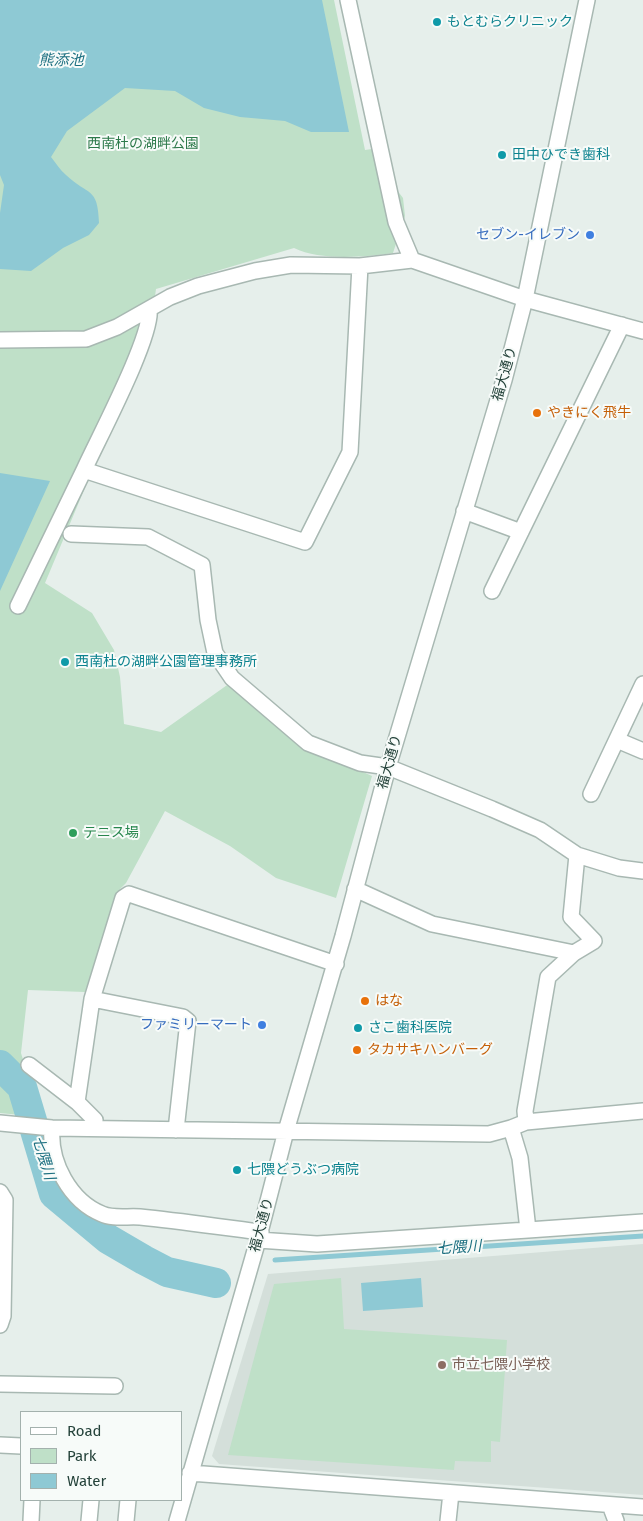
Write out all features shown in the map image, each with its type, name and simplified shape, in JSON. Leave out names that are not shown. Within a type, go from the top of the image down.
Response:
[{"type":"street","points":[[348,0],[396,222],[412,260]]},
{"type":"street","name":"福大通り","points":[[177,1521],[190,1473],[188,1453],[260,1236],[286,1131],[336,964],[388,767],[504,380],[525,299],[587,0]]},
{"type":"street","points":[[0,340],[86,338],[117,327],[170,297],[198,286],[255,271],[291,265],[360,266],[412,260],[525,299],[643,331]]},
{"type":"street","points":[[84,470],[305,542],[350,452],[360,266]]},
{"type":"street","points":[[18,606],[141,347],[150,318],[148,309]]},
{"type":"street","points":[[492,591],[622,325]]},
{"type":"street","points":[[464,511],[520,532]]},
{"type":"street","points":[[71,534],[148,537],[202,565],[208,620],[215,653],[232,678],[308,742],[360,763],[388,767],[540,830],[577,855],[619,868],[643,871]]},
{"type":"street","points":[[591,794],[643,684]]},
{"type":"street","points":[[617,740],[643,751]]},
{"type":"street","points":[[526,1122],[524,1111],[548,977],[574,953],[594,941],[571,917],[577,855]]},
{"type":"street","points":[[355,889],[432,924],[574,953]]},
{"type":"street","points":[[77,1102],[92,1000],[123,898],[129,894],[336,964]]},
{"type":"street","points":[[92,1000],[183,1017],[188,1021],[176,1130]]},
{"type":"street","points":[[29,1065],[77,1102],[95,1120],[93,1128]]},
{"type":"street","points":[[0,1123],[49,1128],[489,1134],[526,1122],[643,1111]]},
{"type":"street","points":[[49,1128],[50,1144],[57,1166],[74,1196],[103,1215],[138,1217],[260,1236],[272,1243],[316,1244],[643,1222]]},
{"type":"street","points":[[511,1128],[520,1158],[528,1230]]},
{"type":"street","points":[[0,1192],[5,1200],[3,1316],[0,1325]]},
{"type":"street","points":[[0,1384],[115,1386]]},
{"type":"street","points":[[0,1446],[20,1446]]},
{"type":"street","points":[[190,1473],[643,1508]]},
{"type":"street","points":[[448,1521],[451,1493]]},
{"type":"street","points":[[31,1521],[32,1501]]},
{"type":"street","points":[[89,1521],[91,1501]]},
{"type":"street","points":[[126,1521],[128,1501]]},
{"type":"street","points":[[610,1505],[616,1521]]},
{"type":"shaded area","name":"市立七隈小学校","points":[[643,1244],[643,1495],[219,1464],[212,1456],[268,1274]]},
{"type":"green space","name":"西南杜の湖畔公園","points":[[0,0],[334,0],[365,150],[372,149],[378,165],[403,198],[405,216],[393,253],[343,257],[316,255],[294,248],[156,289],[150,333],[45,583],[92,613],[114,650],[120,677],[124,724],[161,732],[230,683],[291,740],[372,776],[336,898],[276,878],[230,846],[165,811],[126,883],[120,889],[85,992],[28,990],[21,1053],[40,1117],[0,1113]]},
{"type":"green space","points":[[341,1278],[344,1329],[507,1340],[500,1442],[491,1441],[491,1462],[455,1461],[454,1470],[228,1455],[274,1284]]},
{"type":"water","name":"熊添池","points":[[0,0],[322,0],[349,132],[311,132],[285,121],[240,117],[204,108],[175,91],[125,88],[67,131],[51,157],[64,173],[94,197],[97,203],[99,223],[89,235],[63,248],[31,271],[0,269],[0,213],[4,185],[0,175]]},
{"type":"water","points":[[0,473],[50,481],[0,591]]},
{"type":"water","points":[[421,1278],[423,1307],[363,1311],[361,1283]]},
{"type":"waterway","name":"七隈川","points":[[0,1065],[22,1087],[54,1194],[108,1239],[144,1260],[167,1272],[216,1283]]},
{"type":"waterway","name":"七隈川","points":[[275,1260],[643,1236]]},
{"type":"place","name":"もとむらクリニック","points":[[437,22]]},
{"type":"place","name":"田中ひでき歯科","points":[[502,155]]},
{"type":"place","name":"セブン-イレブン","points":[[590,235]]},
{"type":"place","name":"やきにく飛牛","points":[[537,413]]},
{"type":"place","name":"西南杜の湖畔公園管理事務所","points":[[65,662]]},
{"type":"place","name":"テニス場","points":[[73,833]]},
{"type":"place","name":"はな","points":[[365,1001]]},
{"type":"place","name":"ファミリーマート","points":[[262,1025]]},
{"type":"place","name":"さこ歯科医院","points":[[358,1028]]},
{"type":"place","name":"タカサキハンバーグ","points":[[357,1050]]},
{"type":"place","name":"七隈どうぶつ病院","points":[[237,1170]]},
{"type":"place","name":"市立七隈小学校","points":[[442,1365]]}]
